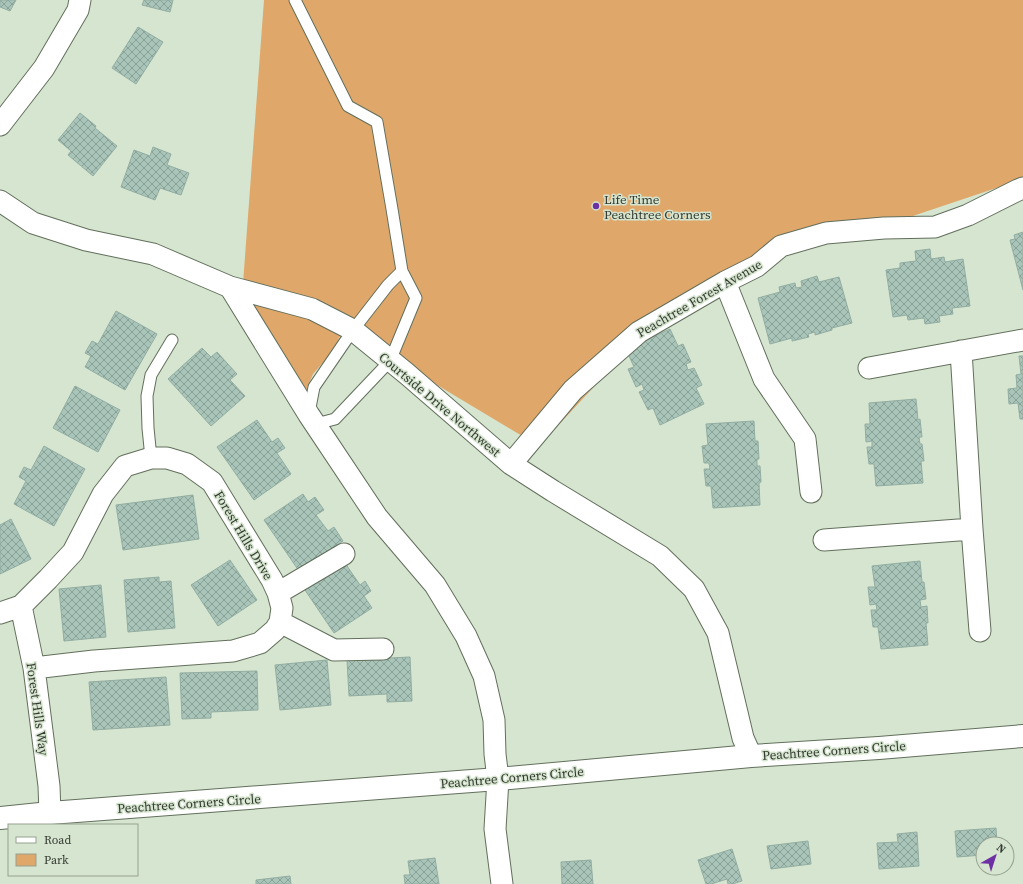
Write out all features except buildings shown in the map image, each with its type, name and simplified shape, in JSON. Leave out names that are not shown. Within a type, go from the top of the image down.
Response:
[{"type":"street","points":[[0,125],[44,68],[78,10],[80,0]]},
{"type":"street","name":"Peachtree Forest Avenue","points":[[510,464],[573,390],[639,332],[725,282],[757,266],[781,246],[826,233],[884,228],[935,227],[968,215],[1023,188]]},
{"type":"street","name":"Courtside Drive Northwest","points":[[0,201],[33,223],[86,240],[153,254],[230,287],[312,309],[353,330],[510,464],[660,556],[694,588],[718,633],[743,738],[751,756]]},
{"type":"street","points":[[725,282],[764,380],[806,438],[810,492]]},
{"type":"street","points":[[230,287],[312,420],[377,517],[435,585],[466,636],[484,676],[494,720],[495,754],[498,779],[496,829],[502,884]]},
{"type":"street","points":[[868,368],[1023,340]]},
{"type":"street","points":[[961,351],[980,631]]},
{"type":"street","name":"Forest Hills Drive","points":[[0,613],[21,606],[48,580],[73,552],[103,494],[125,466],[151,458],[167,458],[187,464],[212,482],[272,580],[278,593],[282,608],[280,622]]},
{"type":"street","points":[[824,540],[972,529]]},
{"type":"street","points":[[278,593],[344,554]]},
{"type":"street","name":"Forest Hills Way","points":[[21,606],[34,668],[50,813]]},
{"type":"street","points":[[34,668],[94,661],[233,651],[260,643],[275,630],[280,622],[334,650],[383,648]]},
{"type":"street","name":"Peachtree Corners Circle","points":[[0,818],[498,779],[751,756],[879,748],[1023,736]]},
{"type":"lane","points":[[295,0],[348,106],[377,122],[402,271],[416,298],[390,361],[335,419],[312,420],[314,387],[353,330],[388,285],[402,271]]},
{"type":"lane","points":[[151,458],[147,396],[152,375],[172,340]]},
{"type":"green space","name":"Life Time Peachtree Corners","points":[[264,0],[1023,0],[1023,179],[865,232],[793,247],[655,321],[539,446],[392,358],[339,337],[338,343],[333,351],[313,374],[306,390],[242,297]]},
{"type":"place","name":"Life Time Peachtree Corners","points":[[596,206]]}]
